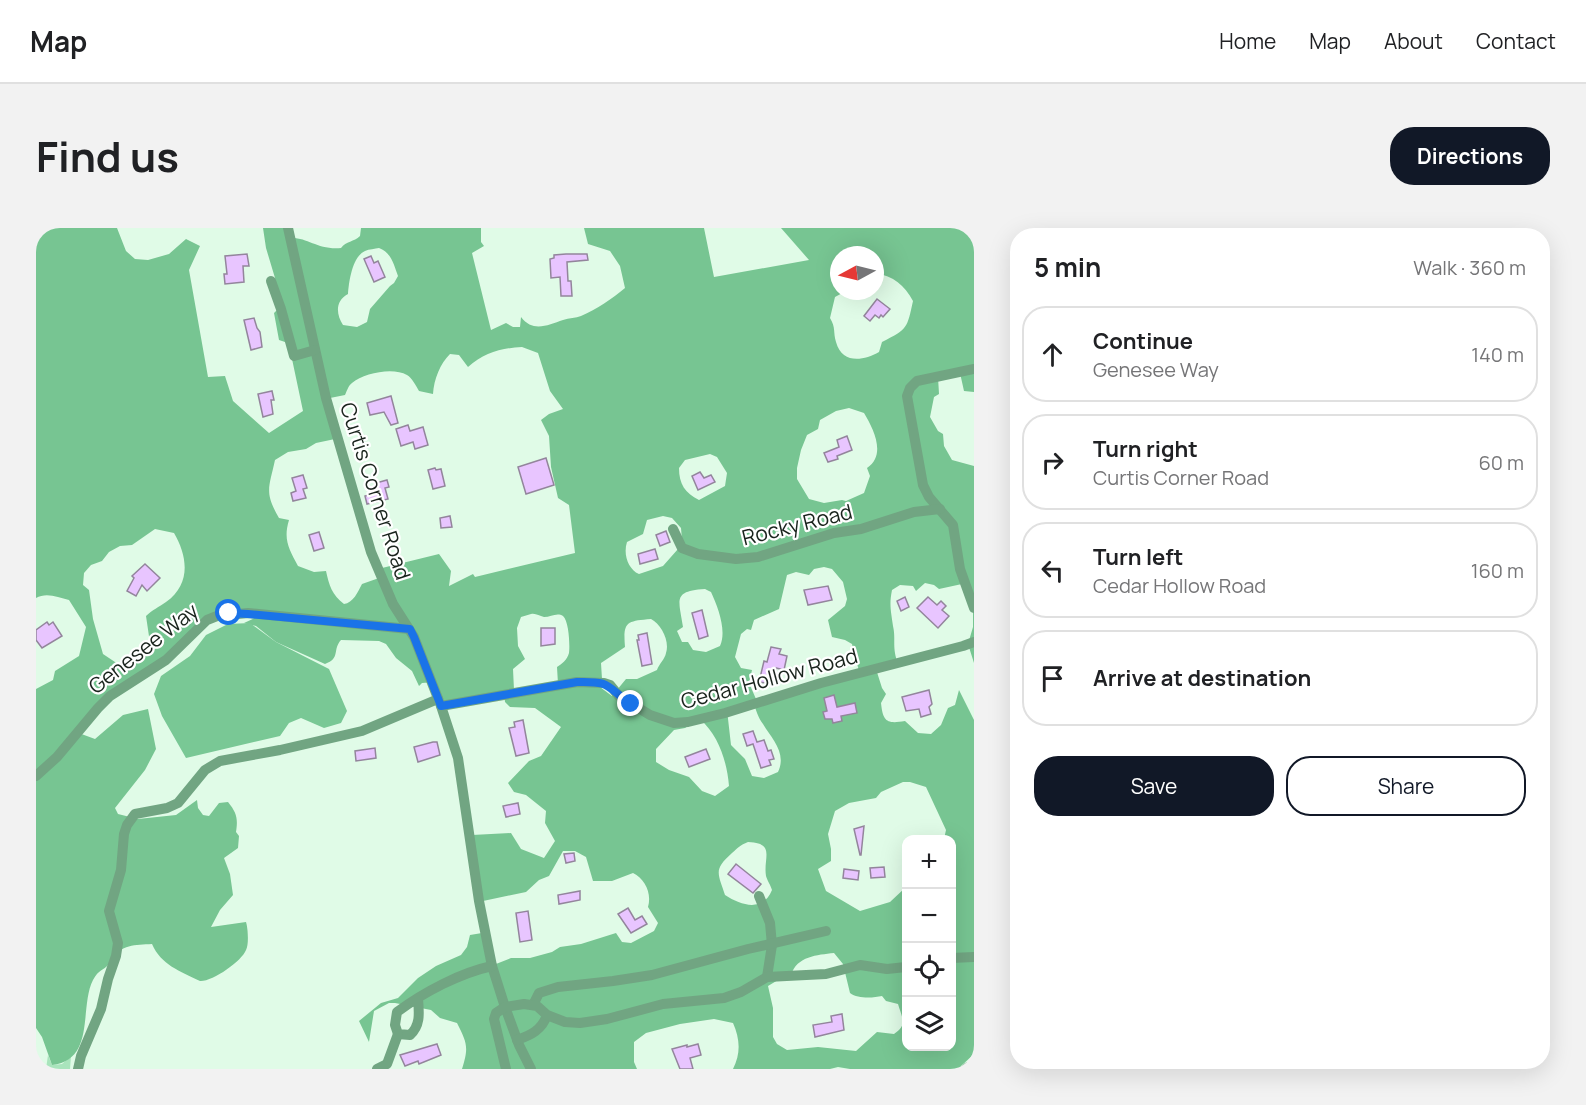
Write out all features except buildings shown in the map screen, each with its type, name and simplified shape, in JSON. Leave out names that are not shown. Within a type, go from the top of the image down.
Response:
[{"type":"street","name":"Curtis Corner Road","points":[[288,228],[326,398],[371,552],[384,585],[410,629],[439,702],[461,772],[479,901],[492,966],[517,1040],[531,1069]]},
{"type":"street","points":[[271,281],[282,309],[294,356],[315,350]]},
{"type":"street","points":[[974,369],[917,381],[910,388],[907,396],[923,485],[929,497],[953,525],[960,569],[974,608]]},
{"type":"street","name":"Rocky Road","points":[[673,530],[682,548],[698,554],[736,559],[758,557],[834,533],[861,529],[914,512],[940,509]]},
{"type":"street","name":"Genesee Way","points":[[36,776],[57,757],[110,696],[166,660],[207,620],[217,616],[229,613],[248,614],[410,629]]},
{"type":"street","points":[[970,643],[974,630]]},
{"type":"street","name":"Cedar Hollow Road","points":[[78,1069],[81,1056],[101,1009],[116,956],[118,943],[109,911],[120,870],[127,825],[135,814],[167,808],[178,803],[205,770],[220,761],[362,731],[439,702],[577,682],[596,681],[610,686],[620,696],[650,715],[674,723],[688,722],[743,708],[822,682],[970,643]]},
{"type":"street","points":[[759,896],[770,923],[772,945],[767,977]]},
{"type":"street","points":[[533,1005],[539,993],[558,987],[652,975],[826,931]]},
{"type":"street","points":[[956,958],[974,957]]},
{"type":"street","points":[[506,1069],[494,1019],[496,1013],[505,1007],[533,1005],[565,1022],[580,1023],[607,1019],[663,1004],[730,996],[767,977],[826,974],[860,965],[887,969],[902,967]]},
{"type":"street","points":[[376,1069],[388,1067],[398,1034],[395,1025],[398,1012],[470,971],[492,966]]},
{"type":"street","points":[[398,1034],[410,1035],[415,1030],[419,1021],[418,999]]},
{"type":"street","points":[[517,1040],[539,1029],[545,1023],[548,1015]]},
{"type":"street","points":[[966,1069],[968,1067],[974,1069]]},
{"type":"shaded area","points":[[36,228],[117,228],[126,251],[135,259],[148,260],[169,254],[186,239],[200,246],[189,270],[208,377],[225,376],[233,401],[269,433],[303,411],[288,340],[285,342],[279,340],[274,313],[277,310],[275,278],[263,228],[287,228],[290,238],[341,248],[360,236],[361,228],[481,228],[481,242],[484,246],[472,253],[491,330],[506,323],[513,327],[520,327],[521,317],[531,325],[541,326],[579,317],[604,304],[625,288],[620,266],[610,251],[588,244],[584,228],[704,228],[714,277],[809,260],[781,228],[974,228],[974,392],[964,391],[960,373],[938,377],[939,394],[934,397],[930,417],[938,431],[943,434],[944,446],[952,460],[974,466],[974,663],[968,644],[973,627],[973,612],[962,584],[939,589],[925,583],[916,591],[913,586],[900,585],[892,590],[891,608],[897,661],[876,669],[886,694],[881,703],[883,714],[890,722],[905,721],[918,733],[931,734],[941,725],[948,708],[955,705],[959,690],[974,720],[974,1054],[961,1066],[965,1069],[850,1069],[838,1067],[830,1069],[733,1069],[738,1052],[738,1040],[733,1023],[714,1019],[680,1024],[646,1033],[634,1042],[634,1062],[637,1069],[462,1069],[466,1045],[457,1023],[440,1018],[431,1010],[395,1003],[389,1003],[374,1011],[369,1042],[359,1021],[381,1003],[398,998],[418,978],[436,966],[461,955],[467,947],[470,935],[488,932],[496,964],[511,958],[530,958],[552,952],[560,947],[581,944],[616,933],[622,942],[631,943],[654,931],[658,923],[648,907],[648,892],[641,879],[633,873],[612,881],[593,881],[586,857],[575,851],[563,851],[549,876],[539,880],[526,892],[483,901],[472,835],[511,833],[521,849],[544,858],[555,841],[545,823],[546,811],[526,795],[514,792],[508,783],[529,761],[541,756],[561,727],[535,708],[510,707],[505,702],[504,694],[444,701],[435,682],[422,683],[419,686],[412,671],[396,658],[386,644],[379,641],[341,640],[333,659],[325,664],[276,642],[256,626],[244,623],[257,617],[217,615],[164,660],[130,681],[76,732],[95,739],[123,715],[148,709],[156,749],[145,770],[115,808],[118,814],[138,819],[176,815],[197,800],[198,808],[203,815],[209,816],[219,803],[228,802],[236,816],[236,832],[239,836],[238,848],[224,858],[230,874],[233,895],[220,910],[211,927],[246,922],[247,948],[239,960],[226,970],[212,978],[200,981],[166,962],[152,944],[129,946],[119,951],[93,980],[89,991],[81,1043],[66,1061],[52,1065],[42,1037],[36,1028],[36,689],[53,680],[55,671],[79,656],[86,627],[69,600],[56,596],[36,598]],"holes":[[[830,246],[884,246],[884,275],[898,282],[913,301],[905,327],[882,342],[879,352],[860,359],[848,357],[839,349],[830,318],[834,300],[830,300]],[[379,248],[391,259],[398,276],[370,309],[367,322],[357,327],[343,325],[338,308],[341,300],[348,294],[354,264],[367,250]],[[522,347],[538,353],[550,391],[563,409],[541,420],[549,436],[551,467],[558,498],[569,505],[575,553],[475,577],[473,574],[449,586],[451,571],[439,554],[382,568],[379,578],[362,584],[353,599],[344,604],[332,589],[326,571],[314,572],[298,566],[292,554],[287,539],[289,520],[279,518],[271,502],[269,490],[275,460],[288,452],[306,449],[316,443],[335,439],[325,399],[345,395],[357,379],[379,372],[394,371],[411,378],[419,391],[433,394],[438,372],[450,354],[459,355],[468,367],[480,358],[507,349]],[[849,408],[864,413],[874,434],[877,449],[873,463],[867,468],[870,476],[864,493],[846,501],[824,503],[809,499],[797,479],[797,468],[807,435],[818,429],[820,420],[836,411]],[[710,454],[717,457],[727,473],[725,486],[699,500],[684,487],[679,468],[685,460]],[[663,516],[672,518],[681,528],[682,540],[678,549],[663,566],[639,574],[627,561],[626,551],[627,542],[643,534],[647,520]],[[155,529],[174,533],[182,551],[185,570],[180,587],[174,595],[146,616],[150,643],[143,658],[118,664],[103,654],[93,619],[89,590],[83,585],[84,573],[91,565],[102,561],[109,552],[120,546],[132,545]],[[824,567],[832,569],[843,582],[847,599],[845,606],[828,620],[832,637],[852,644],[859,671],[756,699],[749,683],[752,670],[741,668],[735,657],[741,634],[747,629],[751,630],[754,620],[779,609],[787,575],[796,572],[809,575],[814,569]],[[705,589],[711,592],[722,626],[720,646],[706,652],[693,650],[688,642],[682,642],[677,631],[683,627],[680,599],[687,592]],[[533,614],[544,617],[563,616],[568,628],[569,650],[566,660],[557,667],[558,684],[514,690],[513,669],[525,659],[518,646],[517,628],[521,617]],[[651,619],[655,621],[666,638],[666,653],[657,670],[637,679],[626,679],[612,696],[600,687],[601,663],[625,647],[626,628],[628,624]],[[753,702],[760,719],[780,752],[778,772],[764,778],[752,776],[745,759],[731,745],[727,710]],[[700,719],[707,726],[721,750],[729,786],[715,796],[702,791],[689,777],[669,770],[656,762],[656,749],[674,730],[685,728]],[[748,842],[757,843],[765,848],[766,876],[772,890],[763,902],[752,905],[738,902],[725,895],[719,872],[722,864],[732,853]]]},
{"type":"shaded area","points":[[250,623],[276,642],[329,669],[347,711],[341,723],[324,728],[301,718],[289,723],[280,736],[186,758],[162,716],[154,694],[161,676],[190,656],[206,635],[228,624]]},
{"type":"shaded area","points":[[48,1055],[52,1065],[62,1064],[71,1056],[70,1069],[46,1069]]},
{"type":"route","points":[[229,613],[410,629],[441,706],[577,682],[596,681],[610,686],[631,704]]}]
